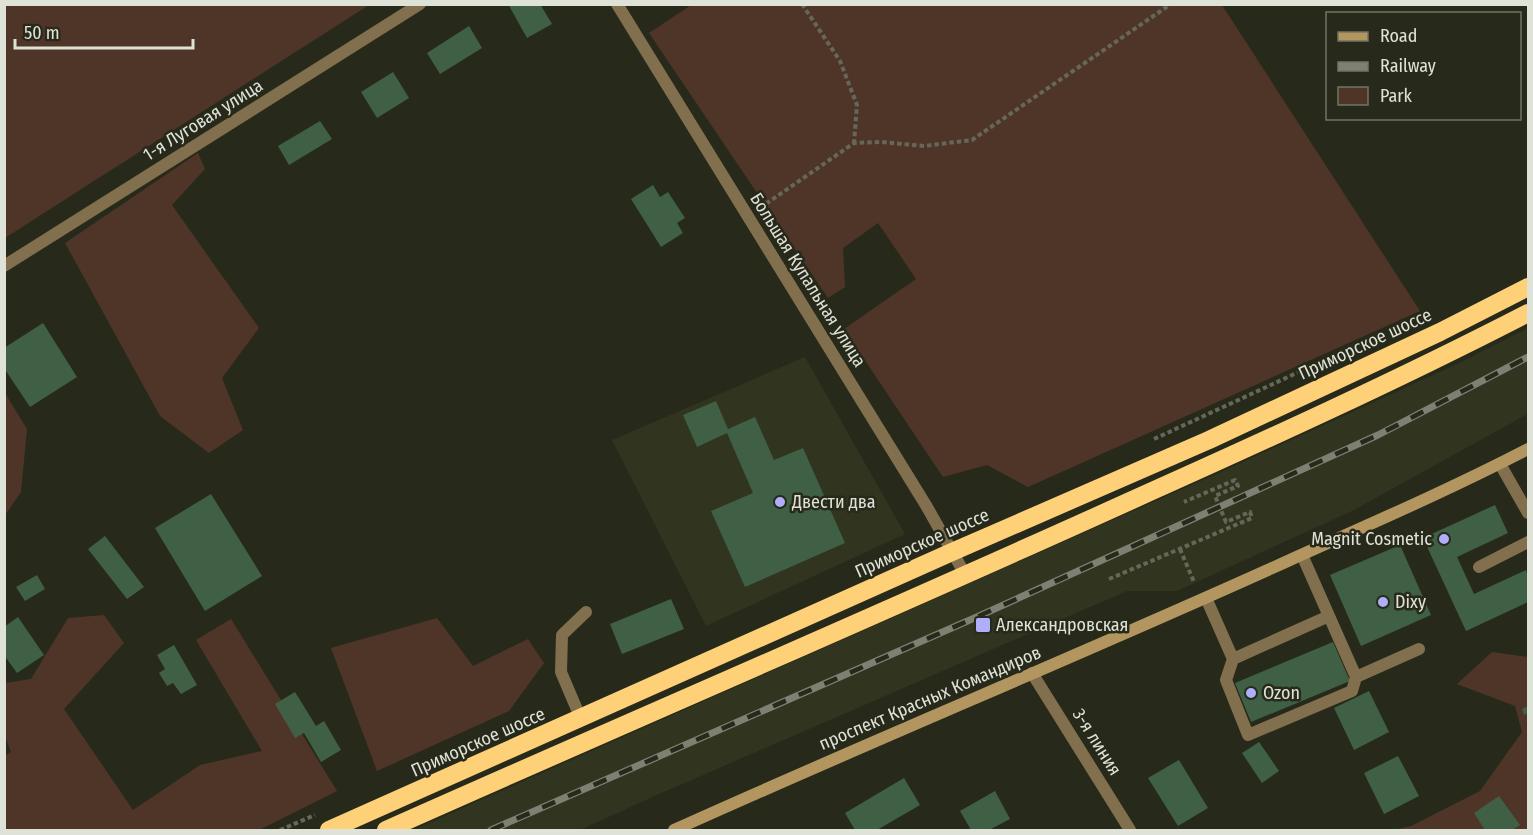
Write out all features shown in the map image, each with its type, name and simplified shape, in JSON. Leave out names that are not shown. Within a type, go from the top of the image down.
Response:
[{"type":"highway","name":"Приморское шоссе","points":[[329,831],[952,552],[1209,440],[1440,332],[1528,286]]},
{"type":"highway","points":[[386,831],[966,576],[1411,372],[1528,313]]},
{"type":"street","name":"1-я Луговая улица","points":[[4,266],[420,4]]},
{"type":"street","name":"Большая Купальная улица","points":[[617,4],[927,507],[966,576]]},
{"type":"street","name":"проспект Красных Командиров","points":[[674,831],[813,767],[1206,598],[1500,464],[1528,449]]},
{"type":"street","points":[[1500,464],[1528,513]]},
{"type":"street","points":[[1479,567],[1528,542]]},
{"type":"street","points":[[1206,598],[1233,659],[1226,680],[1248,735],[1352,691],[1356,677],[1302,555]]},
{"type":"street","points":[[581,719],[561,672],[562,635],[586,612]]},
{"type":"street","points":[[1233,659],[1329,616]]},
{"type":"street","points":[[1356,677],[1419,650]]},
{"type":"street","name":"3-я линия","points":[[1032,673],[1130,831]]},
{"type":"path","points":[[802,4],[840,61],[856,105],[854,143]]},
{"type":"path","points":[[747,217],[854,143],[881,142],[924,146],[972,140],[1171,4]]},
{"type":"path","points":[[1147,442],[1372,338]]},
{"type":"path","points":[[1109,579],[1252,518],[1250,512],[1226,522],[1215,496],[1238,486],[1235,480],[1183,503]]},
{"type":"path","points":[[1180,549],[1194,582]]},
{"type":"shaded area","points":[[1528,328],[1528,414],[1352,511],[1177,591],[1127,591],[580,830],[413,830],[1223,471],[1459,363]]},
{"type":"shaded area","points":[[805,357],[905,534],[706,626],[612,440]]},
{"type":"green space","points":[[5,4],[369,4],[369,5],[5,238]]},
{"type":"green space","points":[[691,5],[1222,5],[1420,311],[1028,487],[987,465],[943,477],[844,329],[916,279],[878,223],[843,248],[845,287],[828,298],[649,33]]},
{"type":"green space","points":[[198,153],[205,169],[172,205],[259,328],[222,378],[243,430],[209,453],[160,416],[65,243]]},
{"type":"green space","points":[[5,393],[27,429],[21,492],[5,515]]},
{"type":"green space","points":[[104,615],[124,643],[64,709],[133,810],[200,765],[262,751],[196,640],[231,619],[337,791],[259,830],[5,830],[4,756],[11,752],[5,736],[5,683],[31,679],[68,618]]},
{"type":"green space","points":[[437,618],[473,666],[528,639],[544,663],[509,711],[377,771],[331,648]]},
{"type":"green space","points":[[1492,652],[1528,657],[1528,830],[1393,830],[1411,826],[1480,791],[1522,732],[1515,706],[1457,684]]},
{"type":"building","points":[[508,4],[540,4],[552,24],[527,38]]},
{"type":"building","points":[[469,26],[482,48],[440,74],[427,53]]},
{"type":"building","points":[[393,72],[409,98],[377,118],[361,92]]},
{"type":"building","points":[[320,121],[332,139],[289,165],[278,146]]},
{"type":"building","points":[[653,185],[660,197],[668,192],[685,218],[677,223],[683,233],[661,247],[631,199]]},
{"type":"building","points":[[43,323],[77,377],[30,407],[4,368],[4,348]]},
{"type":"building","name":"Двести два","points":[[716,401],[728,429],[755,417],[774,460],[803,448],[845,543],[745,587],[711,511],[753,493],[727,433],[697,447],[683,415]]},
{"type":"building","points":[[211,494],[262,576],[205,611],[155,528]]},
{"type":"building","points":[[1495,505],[1508,533],[1457,557],[1474,594],[1526,570],[1528,602],[1466,631],[1423,538]]},
{"type":"building","points":[[105,536],[144,587],[127,599],[88,549]]},
{"type":"building","name":"Dixy","points":[[1400,545],[1431,615],[1361,646],[1330,575]]},
{"type":"building","points":[[37,575],[45,589],[25,601],[16,587]]},
{"type":"building","points":[[671,599],[684,629],[622,654],[610,624]]},
{"type":"building","points":[[18,617],[44,655],[17,673],[4,655],[4,627]]},
{"type":"building","points":[[1333,642],[1350,681],[1251,722],[1235,683]]},
{"type":"building","points":[[174,645],[197,685],[181,694],[173,683],[167,686],[159,673],[165,669],[157,655]]},
{"type":"building","points":[[1369,691],[1389,732],[1354,750],[1334,708]]},
{"type":"building","points":[[295,692],[316,726],[324,721],[341,750],[321,762],[304,733],[295,738],[275,704]]},
{"type":"building","points":[[1528,706],[1528,713],[1524,715],[1522,709]]},
{"type":"building","points":[[1259,742],[1279,771],[1262,783],[1242,753]]},
{"type":"building","points":[[1398,756],[1419,796],[1384,814],[1364,773]]},
{"type":"building","points":[[1179,760],[1208,808],[1178,826],[1148,778]]},
{"type":"building","points":[[904,778],[920,805],[877,830],[855,830],[845,813]]},
{"type":"building","points":[[995,791],[1010,819],[989,830],[971,830],[960,811]]},
{"type":"building","points":[[1499,796],[1520,825],[1512,830],[1485,830],[1474,813]]},
{"type":"railway","points":[[491,830],[979,616],[1378,435],[1528,357]]},
{"type":"place","name":"Двести два","points":[[780,502]]},
{"type":"place","name":"Magnit Cosmetic","points":[[1444,539]]},
{"type":"place","name":"Dixy","points":[[1383,602]]},
{"type":"place","name":"Александровская","points":[[983,625]]},
{"type":"place","name":"Ozon","points":[[1251,693]]}]
